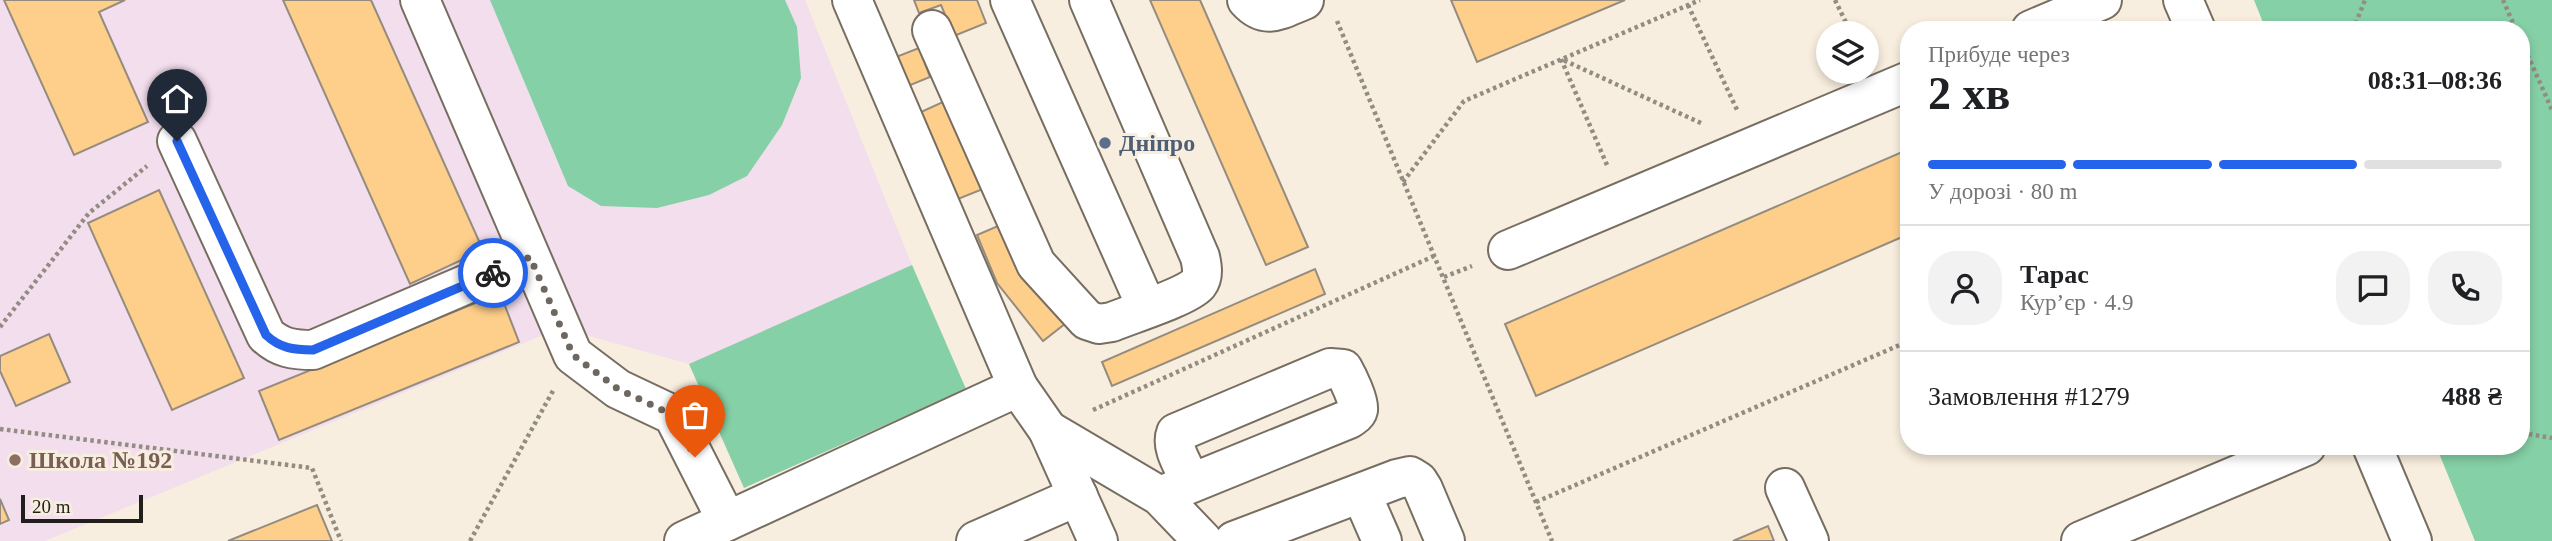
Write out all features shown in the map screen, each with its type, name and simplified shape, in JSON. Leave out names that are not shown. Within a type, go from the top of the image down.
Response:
[{"type":"street","points":[[421,0],[573,355],[618,389],[673,415],[727,520]]},
{"type":"street","points":[[852,0],[1018,387],[1048,430],[1098,541]]},
{"type":"street","points":[[1010,0],[1147,307]]},
{"type":"street","points":[[932,30],[1036,264],[1087,320],[1099,324],[1112,322],[1187,291],[1199,283],[1203,271],[1200,257],[1089,0]]},
{"type":"street","points":[[1247,0],[1256,10],[1267,13],[1319,6]]},
{"type":"street","points":[[2052,21],[2102,0]]},
{"type":"street","points":[[2183,0],[2192,21]]},
{"type":"street","points":[[1508,250],[1900,85]]},
{"type":"street","points":[[177,141],[266,335],[276,345],[294,350],[313,350],[530,257]]},
{"type":"street","points":[[684,541],[1018,387]]},
{"type":"street","points":[[1048,430],[1176,489],[1203,541]]},
{"type":"street","points":[[2081,541],[2285,455]]},
{"type":"street","points":[[2376,455],[2412,541]]},
{"type":"street","points":[[1234,541],[1283,532],[1361,493],[1410,476],[1418,481],[1423,489],[1445,541]]},
{"type":"street","points":[[1785,488],[1809,541]]},
{"type":"street","points":[[1361,493],[1382,541]]},
{"type":"street","points":[[976,541],[1078,496]]},
{"type":"path","points":[[1403,183],[1464,101],[1700,0]]},
{"type":"path","points":[[1835,0],[1845,21]]},
{"type":"path","points":[[2357,21],[2365,0]]},
{"type":"path","points":[[2503,0],[2512,21]]},
{"type":"path","points":[[1688,5],[1753,146]]},
{"type":"path","points":[[1319,6],[1403,183],[1552,541]]},
{"type":"path","points":[[1561,59],[1753,146]]},
{"type":"path","points":[[1561,59],[1622,202]]},
{"type":"path","points":[[2530,60],[2552,110]]},
{"type":"path","points":[[0,327],[89,213],[177,141]]},
{"type":"path","points":[[1048,430],[1434,256]]},
{"type":"path","points":[[1536,502],[1900,345]]},
{"type":"path","points":[[470,541],[573,355]]},
{"type":"path","points":[[0,429],[312,468],[341,541]]},
{"type":"path","points":[[2530,434],[2552,438]]},
{"type":"shaded area","points":[[0,0],[805,0],[912,265],[966,389],[744,488],[689,364],[560,328],[45,541],[0,541]]},
{"type":"green space","points":[[490,0],[785,0],[797,27],[801,78],[782,125],[747,176],[709,195],[657,208],[601,206],[568,186]]},
{"type":"green space","points":[[2254,0],[2552,0],[2552,541],[2475,541],[2440,455],[2530,455],[2530,21],[2262,21]]},
{"type":"green space","points":[[912,265],[966,389],[744,488],[689,364]]},
{"type":"building","points":[[4,0],[125,0],[99,12],[148,122],[74,155]]},
{"type":"building","points":[[283,0],[371,0],[483,250],[410,284]]},
{"type":"building","points":[[914,0],[977,0],[986,23],[954,36],[941,5],[919,13]]},
{"type":"building","points":[[1150,0],[1200,0],[1308,247],[1266,265]]},
{"type":"building","points":[[1451,0],[1625,0],[1477,62]]},
{"type":"building","points":[[919,48],[930,77],[908,86],[896,57]]},
{"type":"building","points":[[945,101],[983,189],[958,199],[921,112]]},
{"type":"building","points":[[1900,153],[1900,238],[1536,396],[1505,324]]},
{"type":"building","points":[[159,190],[244,378],[172,410],[88,223]]},
{"type":"building","points":[[1005,223],[1066,323],[1043,341],[997,283],[977,235]]},
{"type":"building","points":[[1315,269],[1325,294],[1112,386],[1102,362]]},
{"type":"building","points":[[500,293],[519,342],[279,440],[259,391]]},
{"type":"building","points":[[49,334],[70,382],[16,406],[0,371],[0,356]]},
{"type":"building","points":[[0,499],[9,520],[0,524]]},
{"type":"building","points":[[317,505],[332,541],[228,541]]},
{"type":"building","points":[[1768,526],[1774,541],[1733,541]]},
{"type":"way so far","points":[[493,273],[530,257],[573,355],[618,389],[673,415],[695,457]]},
{"type":"place","name":"Дніпро","points":[[1105,143]]},
{"type":"place","name":"Школа №192","points":[[15,460]]},
{"type":"route","points":[[177,141],[266,335],[276,345],[294,350],[313,350],[493,273]]}]
